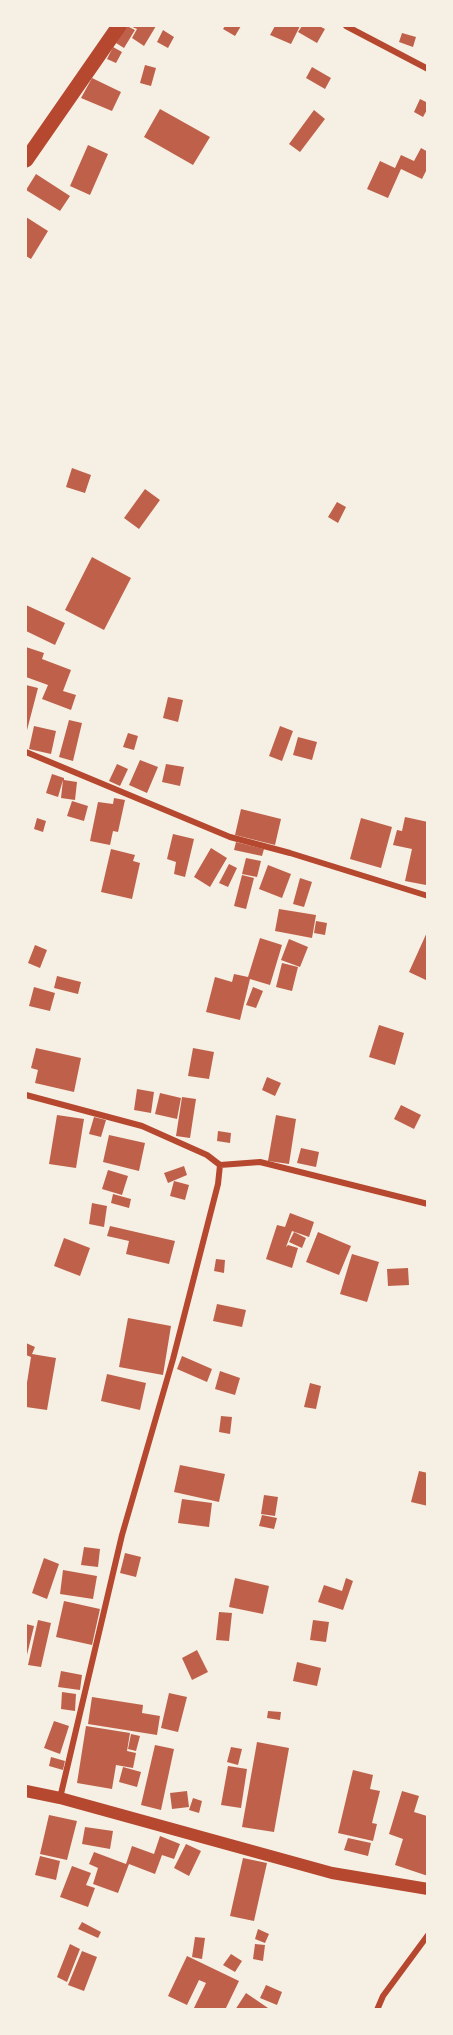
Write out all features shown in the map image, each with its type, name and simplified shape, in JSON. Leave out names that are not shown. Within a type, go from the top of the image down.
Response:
[{"type":"main road","points":[[26,160],[119,26]]},
{"type":"main road","points":[[26,1791],[60,1798],[332,1873],[428,1888]]},
{"type":"street","points":[[346,26],[428,69]]},
{"type":"street","points":[[26,752],[230,837],[290,853],[428,896]]},
{"type":"street","points":[[26,1095],[142,1126],[207,1155],[220,1165],[260,1162],[428,1204]]},
{"type":"street","points":[[60,1798],[122,1536],[172,1359],[218,1184],[220,1165]]},
{"type":"street","points":[[377,2010],[383,1996],[428,1935]]},
{"type":"building","points":[[127,26],[135,30],[124,48],[116,43]]},
{"type":"building","points":[[130,26],[156,26],[144,46],[132,38],[137,29]]},
{"type":"building","points":[[225,26],[241,26],[235,36],[223,29]]},
{"type":"building","points":[[275,26],[300,26],[291,44],[270,35]]},
{"type":"building","points":[[302,26],[319,26],[325,29],[317,43],[298,32]]},
{"type":"building","points":[[163,30],[174,37],[168,48],[157,42]]},
{"type":"building","points":[[402,33],[416,37],[413,47],[399,42]]},
{"type":"building","points":[[113,47],[122,52],[116,63],[107,59]]},
{"type":"building","points":[[145,65],[156,68],[151,86],[140,83]]},
{"type":"building","points":[[312,67],[331,78],[325,89],[306,78]]},
{"type":"building","points":[[92,78],[121,92],[112,111],[81,98]]},
{"type":"building","points":[[420,99],[428,103],[423,117],[414,112]]},
{"type":"building","points":[[160,109],[210,137],[193,165],[144,137]]},
{"type":"building","points":[[314,110],[325,119],[300,152],[289,144]]},
{"type":"building","points":[[88,145],[108,154],[90,195],[70,186]]},
{"type":"building","points":[[421,148],[428,152],[428,167],[422,179],[401,169],[388,198],[367,189],[380,161],[395,168],[401,155],[414,161]]},
{"type":"building","points":[[36,174],[70,196],[60,211],[26,190]]},
{"type":"building","points":[[26,217],[48,231],[31,259],[26,256]]},
{"type":"building","points":[[72,468],[91,475],[85,493],[66,487]]},
{"type":"building","points":[[145,489],[160,500],[139,529],[124,518]]},
{"type":"building","points":[[337,502],[346,507],[338,523],[328,517]]},
{"type":"building","points":[[92,557],[131,578],[104,630],[65,610]]},
{"type":"building","points":[[26,605],[65,623],[55,645],[26,631]]},
{"type":"building","points":[[26,647],[44,653],[42,659],[71,670],[63,691],[76,695],[71,710],[42,699],[48,685],[26,677]]},
{"type":"building","points":[[26,685],[38,688],[26,734]]},
{"type":"building","points":[[168,697],[183,700],[178,722],[163,718]]},
{"type":"building","points":[[69,720],[82,723],[73,761],[59,757]]},
{"type":"building","points":[[34,726],[56,731],[51,754],[29,749]]},
{"type":"building","points":[[280,726],[293,731],[282,761],[269,756]]},
{"type":"building","points":[[128,733],[138,736],[134,750],[123,747]]},
{"type":"building","points":[[298,737],[317,742],[312,760],[293,755]]},
{"type":"building","points":[[140,760],[158,767],[147,793],[129,785]]},
{"type":"building","points":[[117,764],[128,769],[120,786],[109,781]]},
{"type":"building","points":[[166,764],[184,767],[180,786],[162,782]]},
{"type":"building","points":[[52,774],[64,780],[77,782],[75,800],[61,798],[63,780],[58,797],[46,793]]},
{"type":"building","points":[[114,798],[125,800],[118,832],[113,831],[110,845],[90,841],[98,802],[113,804]]},
{"type":"building","points":[[72,801],[88,806],[84,821],[67,816]]},
{"type":"building","points":[[241,809],[281,819],[275,845],[235,835]]},
{"type":"building","points":[[405,817],[428,822],[426,885],[405,881],[412,849],[393,845],[397,830],[402,831]]},
{"type":"building","points":[[37,818],[46,821],[43,832],[34,829]]},
{"type":"building","points":[[361,818],[392,827],[381,868],[350,859]]},
{"type":"building","points":[[173,834],[194,839],[185,877],[174,874],[176,862],[167,859]]},
{"type":"building","points":[[236,842],[264,849],[262,856],[234,850]]},
{"type":"building","points":[[211,848],[227,858],[210,887],[194,877]]},
{"type":"building","points":[[111,849],[135,855],[133,861],[140,863],[132,899],[101,892]]},
{"type":"building","points":[[246,858],[261,861],[257,877],[242,874]]},
{"type":"building","points":[[229,864],[237,868],[228,887],[219,883]]},
{"type":"building","points":[[268,865],[291,874],[282,898],[259,889]]},
{"type":"building","points":[[242,875],[254,878],[246,909],[234,906]]},
{"type":"building","points":[[300,878],[312,882],[304,907],[293,904]]},
{"type":"building","points":[[279,909],[316,915],[312,938],[275,931]]},
{"type":"building","points":[[316,921],[327,923],[325,935],[314,933]]},
{"type":"building","points":[[428,930],[428,981],[409,972]]},
{"type":"building","points":[[260,938],[282,945],[270,985],[250,979],[240,1020],[206,1012],[215,977],[232,982],[234,974],[248,977]]},
{"type":"building","points":[[289,939],[308,947],[300,967],[281,960]]},
{"type":"building","points":[[35,945],[47,950],[40,968],[28,963]]},
{"type":"building","points":[[282,963],[298,967],[292,991],[276,987]]},
{"type":"building","points":[[57,976],[81,982],[78,994],[54,988]]},
{"type":"building","points":[[34,987],[55,993],[50,1011],[29,1006]]},
{"type":"building","points":[[253,987],[263,991],[256,1008],[246,1005]]},
{"type":"building","points":[[379,1025],[404,1033],[395,1065],[369,1057]]},
{"type":"building","points":[[36,1048],[81,1058],[74,1092],[35,1083],[38,1070],[31,1068]]},
{"type":"building","points":[[193,1048],[214,1052],[209,1079],[188,1076]]},
{"type":"building","points":[[267,1077],[281,1083],[275,1096],[262,1090]]},
{"type":"building","points":[[137,1089],[154,1092],[151,1113],[134,1110]]},
{"type":"building","points":[[160,1093],[181,1098],[177,1119],[155,1114]]},
{"type":"building","points":[[182,1097],[196,1099],[190,1138],[176,1136]]},
{"type":"building","points":[[401,1105],[421,1115],[414,1129],[394,1119]]},
{"type":"building","points":[[57,1115],[84,1119],[76,1168],[49,1164]]},
{"type":"building","points":[[276,1115],[296,1119],[289,1164],[268,1161]]},
{"type":"building","points":[[94,1117],[106,1120],[101,1137],[89,1134]]},
{"type":"building","points":[[218,1131],[231,1133],[230,1143],[217,1141]]},
{"type":"building","points":[[109,1135],[145,1143],[139,1171],[103,1162]]},
{"type":"building","points":[[301,1148],[319,1152],[316,1167],[297,1163]]},
{"type":"building","points":[[184,1166],[187,1175],[168,1183],[164,1173]]},
{"type":"building","points":[[108,1170],[128,1176],[122,1195],[102,1189]]},
{"type":"building","points":[[174,1181],[189,1185],[185,1200],[170,1196]]},
{"type":"building","points":[[113,1194],[131,1199],[129,1208],[111,1203]]},
{"type":"building","points":[[92,1203],[107,1206],[104,1227],[89,1224]]},
{"type":"building","points":[[290,1213],[314,1222],[309,1237],[292,1231],[286,1247],[288,1245],[298,1248],[292,1268],[266,1259],[277,1225],[285,1227]]},
{"type":"building","points":[[110,1226],[175,1241],[169,1264],[126,1254],[129,1241],[107,1236]]},
{"type":"building","points":[[294,1232],[306,1238],[302,1248],[289,1242]]},
{"type":"building","points":[[318,1232],[351,1246],[339,1275],[306,1262]]},
{"type":"building","points":[[64,1238],[90,1248],[80,1276],[54,1266]]},
{"type":"building","points":[[352,1254],[379,1262],[367,1302],[340,1294]]},
{"type":"building","points":[[216,1259],[225,1260],[224,1273],[214,1271]]},
{"type":"building","points":[[408,1268],[409,1285],[388,1286],[387,1269]]},
{"type":"building","points":[[217,1304],[246,1310],[242,1327],[213,1321]]},
{"type":"building","points":[[128,1318],[171,1326],[163,1375],[119,1367]]},
{"type":"building","points":[[26,1343],[35,1347],[32,1354],[56,1358],[47,1410],[26,1407],[31,1357],[26,1355]]},
{"type":"building","points":[[182,1356],[212,1369],[207,1382],[177,1369]]},
{"type":"building","points":[[220,1371],[240,1378],[235,1395],[215,1389]]},
{"type":"building","points":[[107,1374],[146,1383],[140,1410],[101,1401]]},
{"type":"building","points":[[310,1383],[321,1386],[316,1409],[304,1407]]},
{"type":"building","points":[[221,1416],[232,1417],[230,1434],[219,1432]]},
{"type":"building","points":[[180,1465],[225,1474],[219,1502],[174,1492]]},
{"type":"building","points":[[419,1471],[428,1473],[428,1506],[411,1502]]},
{"type":"building","points":[[264,1495],[278,1497],[275,1516],[261,1514]]},
{"type":"building","points":[[182,1499],[212,1503],[209,1527],[178,1523]]},
{"type":"building","points":[[262,1515],[277,1518],[274,1529],[259,1526]]},
{"type":"building","points":[[84,1547],[100,1549],[98,1567],[81,1565]]},
{"type":"building","points":[[125,1553],[141,1557],[136,1577],[120,1573]]},
{"type":"building","points":[[44,1558],[59,1564],[47,1599],[32,1593]]},
{"type":"building","points":[[63,1570],[97,1576],[93,1599],[60,1594]]},
{"type":"building","points":[[235,1578],[269,1586],[263,1614],[229,1607]]},
{"type":"building","points":[[346,1578],[353,1581],[343,1610],[318,1602],[324,1585],[342,1591]]},
{"type":"building","points":[[64,1601],[100,1609],[92,1645],[56,1637]]},
{"type":"building","points":[[219,1612],[232,1613],[229,1641],[216,1640]]},
{"type":"building","points":[[38,1620],[51,1623],[41,1667],[28,1665]]},
{"type":"building","points":[[313,1620],[329,1622],[326,1642],[310,1640]]},
{"type":"building","points":[[26,1624],[34,1626],[26,1659]]},
{"type":"building","points":[[197,1650],[208,1672],[192,1680],[182,1658]]},
{"type":"building","points":[[297,1662],[321,1668],[317,1686],[293,1681]]},
{"type":"building","points":[[61,1671],[82,1675],[80,1690],[58,1687]]},
{"type":"building","points":[[62,1692],[76,1694],[75,1711],[61,1709]]},
{"type":"building","points":[[169,1693],[187,1697],[178,1732],[161,1728]]},
{"type":"building","points":[[92,1697],[143,1705],[142,1713],[160,1716],[157,1735],[88,1724]]},
{"type":"building","points":[[268,1711],[281,1712],[280,1720],[267,1718]]},
{"type":"building","points":[[54,1721],[69,1726],[60,1754],[44,1748]]},
{"type":"building","points":[[86,1726],[130,1733],[127,1751],[136,1753],[133,1768],[116,1765],[112,1789],[77,1783]]},
{"type":"building","points":[[131,1734],[140,1736],[136,1751],[128,1749]]},
{"type":"building","points":[[257,1742],[289,1748],[274,1832],[242,1827]]},
{"type":"building","points":[[155,1745],[174,1749],[161,1810],[141,1805]]},
{"type":"building","points":[[231,1747],[242,1749],[238,1765],[227,1762]]},
{"type":"building","points":[[51,1757],[65,1761],[63,1770],[49,1766]]},
{"type":"building","points":[[228,1766],[247,1769],[241,1808],[221,1805]]},
{"type":"building","points":[[123,1767],[141,1772],[137,1787],[119,1782]]},
{"type":"building","points":[[353,1770],[373,1775],[370,1789],[380,1791],[372,1823],[377,1824],[373,1841],[338,1833]]},
{"type":"building","points":[[187,1791],[189,1807],[172,1809],[170,1793]]},
{"type":"building","points":[[402,1791],[419,1796],[414,1812],[427,1816],[428,1876],[395,1865],[403,1839],[389,1834]]},
{"type":"building","points":[[193,1798],[202,1801],[199,1813],[189,1810]]},
{"type":"building","points":[[49,1815],[77,1821],[67,1860],[40,1854]]},
{"type":"building","points":[[85,1827],[113,1831],[110,1849],[82,1844]]},
{"type":"building","points":[[160,1836],[180,1844],[174,1859],[162,1855],[155,1874],[129,1864],[118,1893],[93,1884],[98,1868],[89,1864],[94,1852],[126,1864],[132,1846],[154,1854]]},
{"type":"building","points":[[348,1838],[371,1843],[368,1856],[344,1850]]},
{"type":"building","points":[[186,1844],[201,1851],[189,1876],[174,1868]]},
{"type":"building","points":[[40,1856],[60,1861],[56,1880],[35,1875]]},
{"type":"building","points":[[243,1858],[267,1863],[254,1921],[230,1916]]},
{"type":"building","points":[[72,1866],[91,1873],[86,1885],[95,1888],[88,1907],[60,1897]]},
{"type":"building","points":[[82,1922],[101,1932],[98,1938],[78,1929]]},
{"type":"building","points":[[258,1929],[269,1934],[265,1943],[255,1939]]},
{"type":"building","points":[[195,1937],[205,1938],[202,1959],[192,1957]]},
{"type":"building","points":[[70,1944],[80,1949],[67,1982],[57,1977]]},
{"type":"building","points":[[255,1944],[265,1945],[263,1961],[253,1959]]},
{"type":"building","points":[[82,1951],[97,1957],[84,1991],[68,1985]]},
{"type":"building","points":[[231,1954],[242,1961],[235,1972],[223,1965]]},
{"type":"building","points":[[187,1956],[239,1981],[225,2010],[193,2010],[206,1983],[199,1980],[187,2005],[168,1996]]},
{"type":"building","points":[[266,1985],[282,1992],[277,2005],[260,1998]]},
{"type":"building","points":[[246,1993],[271,2010],[235,2010]]}]
